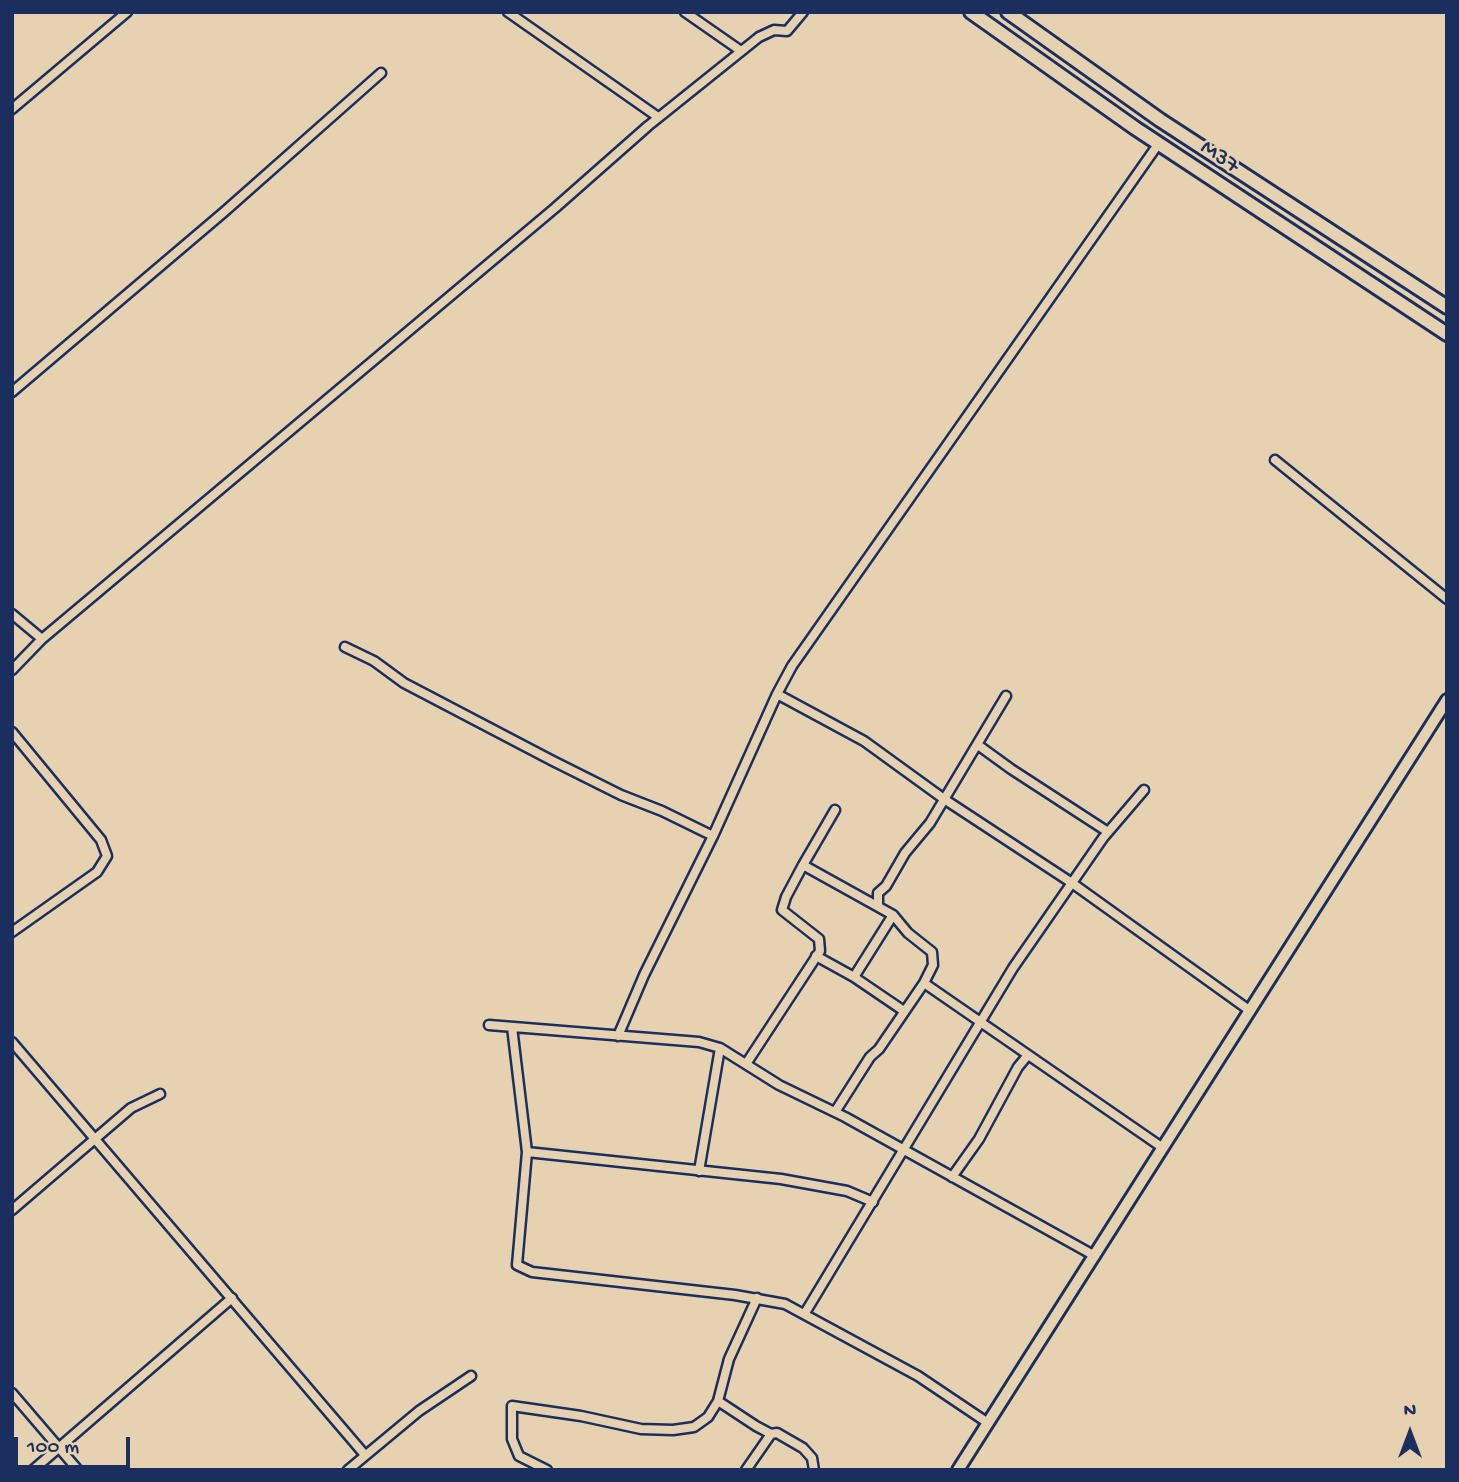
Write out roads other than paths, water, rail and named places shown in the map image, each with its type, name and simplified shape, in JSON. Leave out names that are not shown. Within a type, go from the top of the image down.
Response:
[{"type":"highway","name":"M37","points":[[971,12],[1159,143],[1447,334]]},
{"type":"highway","name":"M37","points":[[1008,12],[1160,120],[1447,307]]},
{"type":"main road","points":[[958,1470],[1447,700]]},
{"type":"street","points":[[12,109],[128,12]]},
{"type":"street","points":[[509,12],[658,117]]},
{"type":"street","points":[[685,12],[741,51]]},
{"type":"street","points":[[12,670],[42,639],[536,225],[658,117],[759,37],[774,30],[787,31],[803,12]]},
{"type":"street","points":[[12,392],[381,73]]},
{"type":"street","points":[[618,1036],[644,975],[713,836],[792,666],[1159,143]]},
{"type":"street","points":[[1275,460],[1447,599]]},
{"type":"street","points":[[12,614],[42,639]]},
{"type":"street","points":[[345,647],[374,661],[404,683],[553,761],[713,836]]},
{"type":"street","points":[[777,694],[864,741],[944,799],[1072,883],[1249,1010]]},
{"type":"street","points":[[878,905],[878,893],[886,886],[944,799],[1006,696]]},
{"type":"street","points":[[12,732],[101,840],[107,856],[97,872],[12,932]]},
{"type":"street","points":[[978,745],[1108,832]]},
{"type":"street","points":[[805,1313],[1013,968],[1108,832],[1144,790]]},
{"type":"street","points":[[746,1064],[820,951],[819,939],[782,910],[786,897],[835,810]]},
{"type":"street","points":[[803,865],[893,915],[908,933],[932,952],[933,965],[924,984],[879,1049],[870,1056],[835,1112]]},
{"type":"street","points":[[854,977],[893,915]]},
{"type":"street","points":[[816,956],[854,977],[904,1011]]},
{"type":"street","points":[[924,984],[1163,1148]]},
{"type":"street","points":[[489,1026],[699,1042],[720,1048],[779,1085],[835,1112],[1095,1256]]},
{"type":"street","points":[[512,1027],[527,1152],[517,1265],[531,1272],[757,1298],[785,1304],[918,1377],[988,1423]]},
{"type":"street","points":[[12,1042],[365,1455]]},
{"type":"street","points":[[699,1171],[720,1048]]},
{"type":"street","points":[[952,1177],[979,1139],[1027,1055]]},
{"type":"street","points":[[12,1210],[131,1108],[160,1094]]},
{"type":"street","points":[[527,1152],[780,1179],[847,1191],[873,1202]]},
{"type":"street","points":[[33,1470],[232,1298]]},
{"type":"street","points":[[547,1470],[519,1456],[512,1439],[512,1406],[581,1416],[640,1429],[673,1430],[694,1427],[708,1417],[718,1401],[729,1359],[757,1298]]},
{"type":"street","points":[[348,1470],[419,1411],[471,1376]]},
{"type":"street","points":[[12,1393],[78,1470]]},
{"type":"street","points":[[718,1401],[771,1434],[777,1433],[803,1448],[812,1458],[814,1470]]},
{"type":"street","points":[[746,1470],[771,1434]]}]
